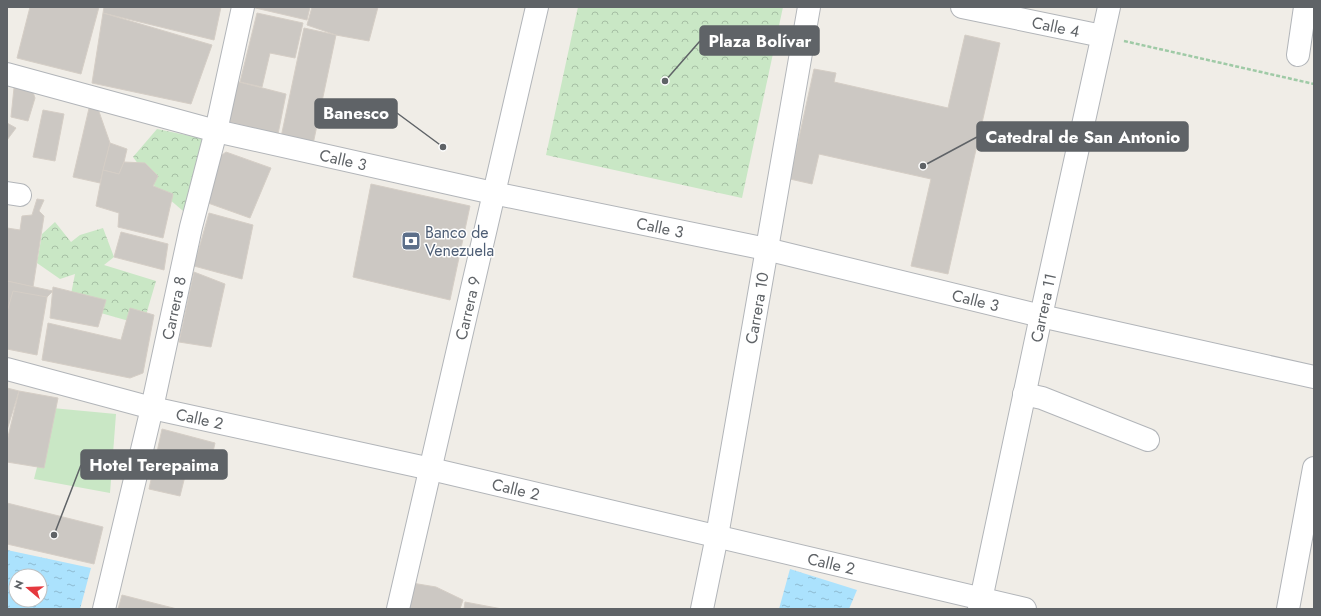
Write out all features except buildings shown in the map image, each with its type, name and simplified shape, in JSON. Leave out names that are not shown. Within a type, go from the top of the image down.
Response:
[{"type":"street","name":"Carrera 8","points":[[104,609],[152,408],[191,227],[216,131],[243,7]]},
{"type":"street","name":"Carrera 9","points":[[398,609],[536,7]]},
{"type":"street","name":"Carrera 10","points":[[702,609],[809,7]]},
{"type":"street","name":"Calle 4","points":[[962,7],[1102,36]]},
{"type":"street","name":"Carrera 11","points":[[980,604],[1024,394],[1109,7]]},
{"type":"street","points":[[1298,55],[1305,7]]},
{"type":"street","name":"Calle 3","points":[[7,74],[216,131],[493,193],[766,250],[1041,316],[1314,377]]},
{"type":"street","name":"Calle 2","points":[[7,369],[152,408],[431,469],[716,536],[980,604],[1025,609]]},
{"type":"street","points":[[1024,394],[1042,398],[1148,440]]},
{"type":"street","points":[[1288,609],[1314,468]]},
{"type":"path","points":[[1102,36],[1314,84]]},
{"type":"green space","points":[[578,7],[783,7],[742,198],[546,155]]},
{"type":"green space","points":[[157,129],[205,139],[189,216],[156,188],[133,157]]},
{"type":"green space","points":[[55,222],[71,242],[80,235],[103,228],[114,257],[104,265],[156,281],[143,325],[69,304],[75,274],[60,279],[37,263],[42,234]]},
{"type":"green space","points":[[52,408],[116,414],[110,493],[34,479]]},
{"type":"water","points":[[7,550],[91,568],[80,609],[7,609]]},
{"type":"water","points":[[790,569],[857,590],[849,609],[779,609]]},
{"type":"place","name":"Plaza Bolívar","points":[[665,81]]},
{"type":"place","name":"Banesco","points":[[443,147]]},
{"type":"place","name":"Catedral de San Antonio","points":[[923,166]]},
{"type":"place","name":"Banco de Venezuela","points":[[411,241]]},
{"type":"place","name":"Hotel Terepaima","points":[[54,535]]}]
